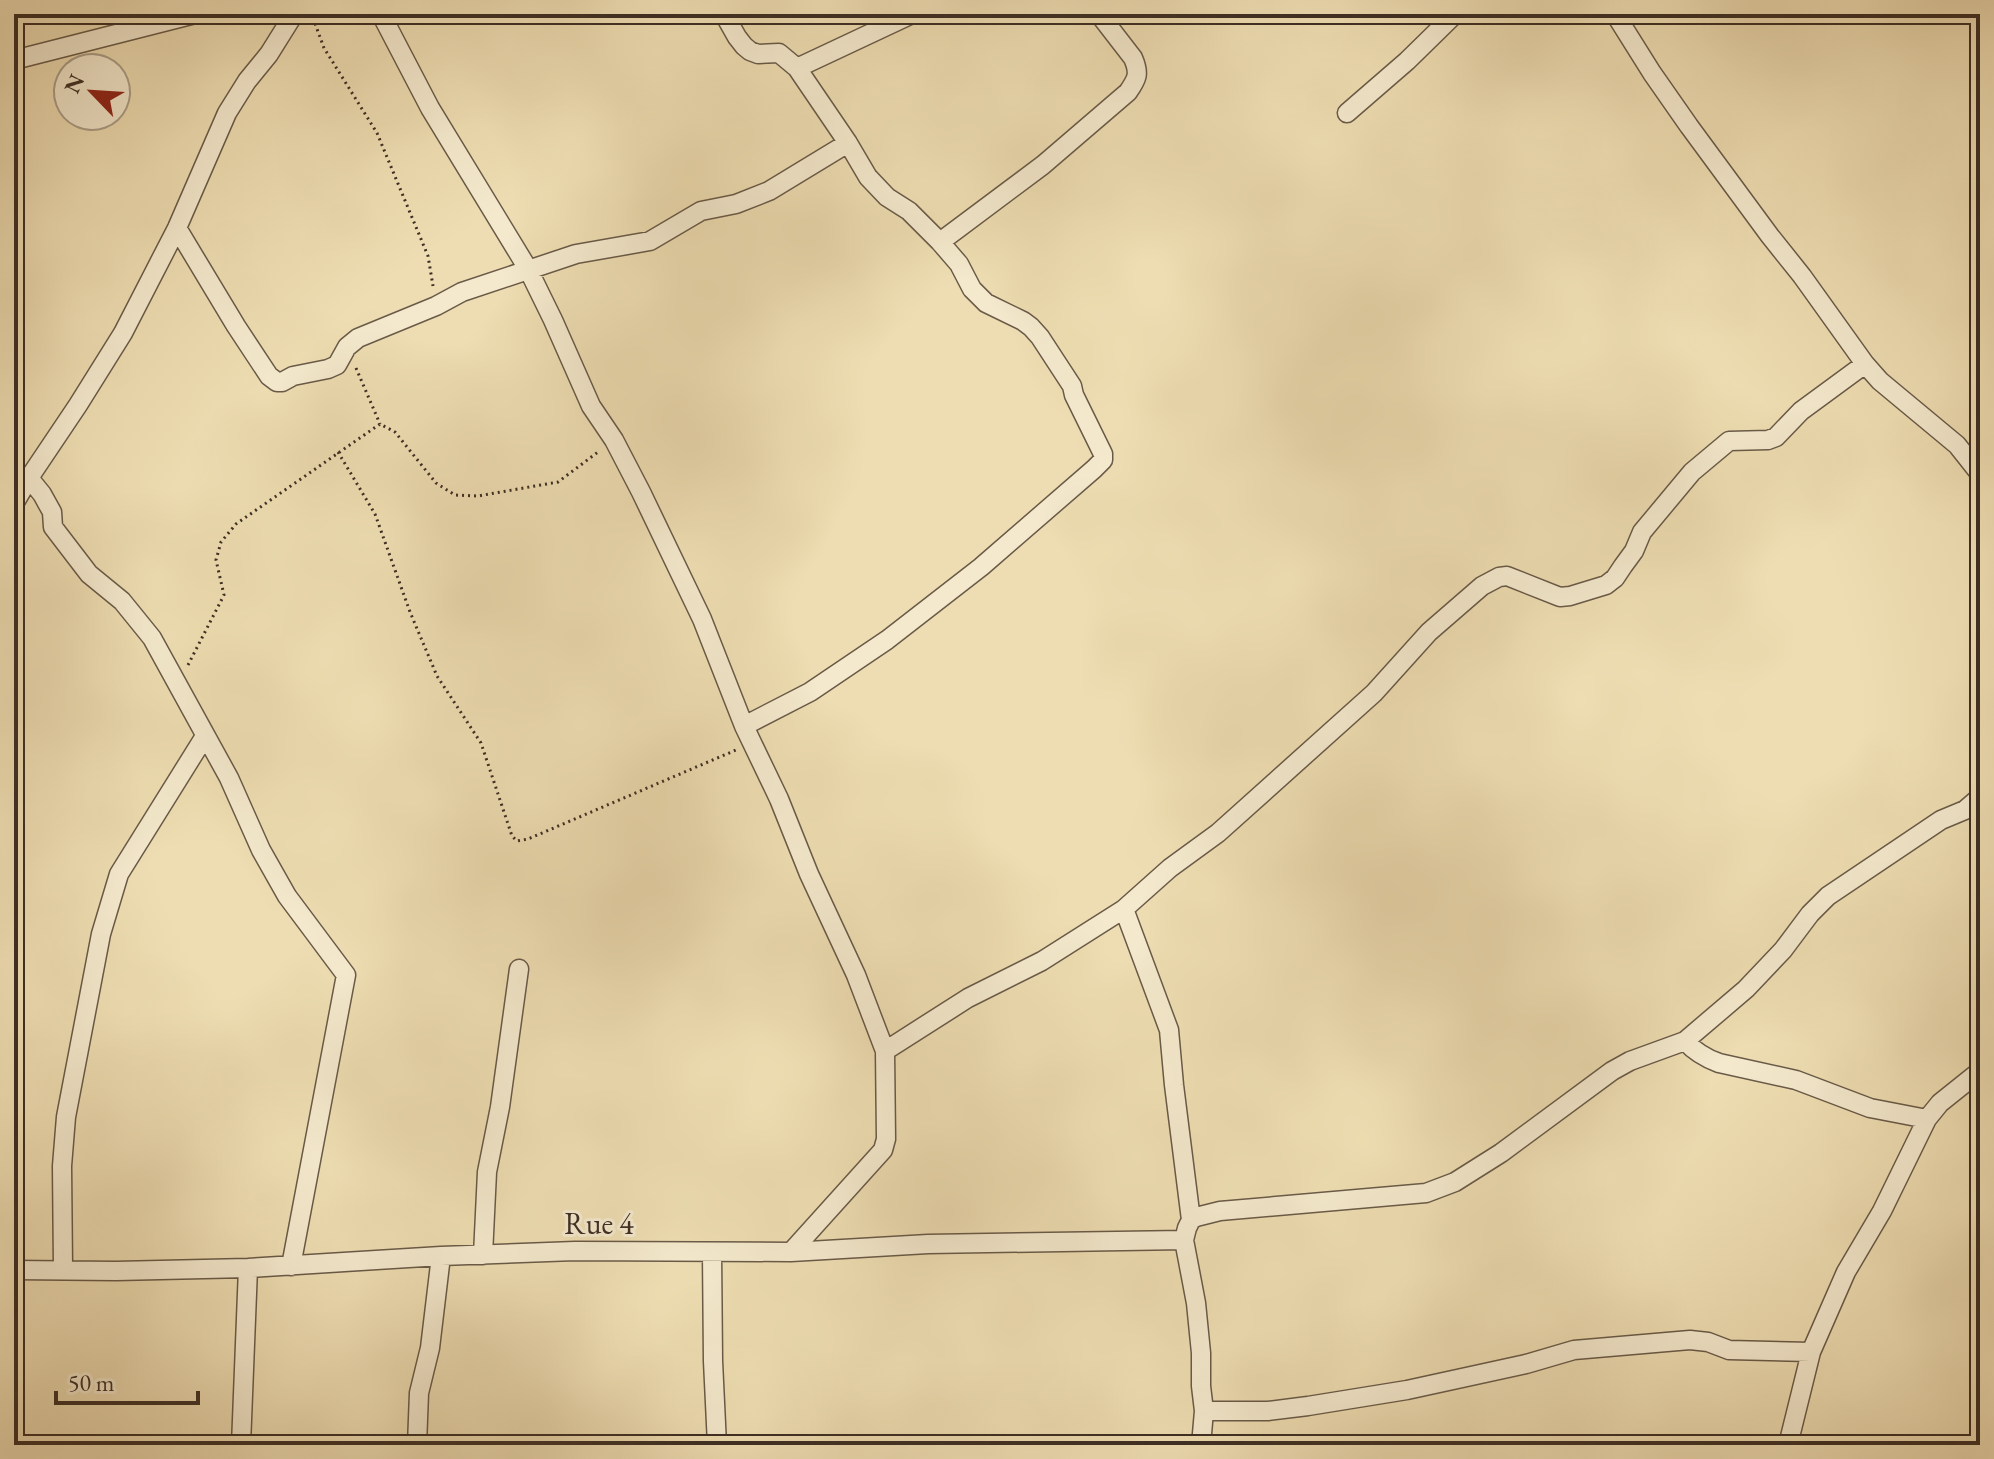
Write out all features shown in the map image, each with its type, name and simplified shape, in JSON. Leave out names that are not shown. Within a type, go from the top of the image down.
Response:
[{"type":"street","points":[[14,60],[195,14]]},
{"type":"street","points":[[14,504],[123,333],[177,228],[227,113],[294,14]]},
{"type":"street","points":[[381,14],[430,108],[528,269],[591,406],[614,440],[641,492],[702,619],[744,726],[856,975],[885,1051],[886,1139],[883,1150],[791,1252]]},
{"type":"street","points":[[724,14],[737,37],[750,51],[758,54],[779,53],[797,68],[868,177],[940,242],[959,264],[972,289],[986,303],[1023,321],[1040,337],[1072,386],[1103,454],[1103,460],[981,567],[887,640],[810,692],[744,726]]},
{"type":"street","points":[[797,68],[912,14]]},
{"type":"street","points":[[940,242],[1043,165],[1128,92],[1137,79],[1137,67],[1099,14]]},
{"type":"street","points":[[1347,113],[1455,14]]},
{"type":"street","points":[[1615,14],[1689,126],[1865,364],[1880,381],[1957,445],[1980,474]]},
{"type":"street","points":[[177,228],[236,326],[269,376],[277,382],[337,365],[347,347],[358,338],[462,292],[576,254],[650,241],[701,211],[736,204],[769,191],[848,143]]},
{"type":"street","points":[[885,1051],[968,998],[1042,961],[1124,909],[1170,868],[1218,833],[1374,693],[1429,632],[1482,586],[1507,576],[1560,597],[1606,585],[1634,551],[1642,532],[1692,472],[1729,441],[1776,437],[1801,411],[1865,364]]},
{"type":"street","points":[[29,478],[52,512],[53,527],[89,574],[133,613],[152,638],[229,778],[261,850],[287,896],[346,975],[291,1266]]},
{"type":"street","points":[[63,1269],[62,1166],[66,1117],[101,934],[119,874],[205,736]]},
{"type":"street","points":[[1191,1220],[1220,1211],[1426,1193],[1455,1182],[1501,1153],[1612,1071],[1630,1061],[1685,1041],[1746,989],[1783,950],[1820,903],[1941,820],[1965,810],[1980,797]]},
{"type":"street","points":[[1124,909],[1169,1030],[1191,1220],[1184,1240],[1196,1303],[1201,1353],[1204,1411],[1201,1445]]},
{"type":"street","points":[[483,1255],[487,1172],[500,1107],[519,969]]},
{"type":"street","points":[[1685,1041],[1694,1051],[1719,1063],[1796,1080],[1870,1108],[1927,1119]]},
{"type":"street","points":[[1788,1445],[1811,1352],[1846,1272],[1882,1211],[1927,1119],[1940,1103],[1980,1071]]},
{"type":"street","name":"Rue 4","points":[[14,1270],[248,1268],[575,1251],[791,1252],[928,1244],[1184,1240]]},
{"type":"street","points":[[712,1252],[717,1445]]},
{"type":"street","points":[[417,1445],[419,1393],[430,1348],[441,1256]]},
{"type":"street","points":[[241,1445],[248,1268]]},
{"type":"street","points":[[1204,1411],[1268,1411],[1407,1390],[1526,1364],[1574,1350],[1690,1340],[1708,1342],[1729,1350],[1811,1352]]},
{"type":"path","points":[[312,14],[324,48],[377,133],[428,256],[436,306]]},
{"type":"path","points":[[347,347],[380,424],[395,432],[436,483],[455,495],[478,496],[558,482],[614,440]]},
{"type":"path","points":[[177,685],[224,595],[216,560],[221,542],[236,524],[380,424]]},
{"type":"path","points":[[338,452],[375,514],[437,676],[481,743],[512,836],[517,841],[753,743]]}]
